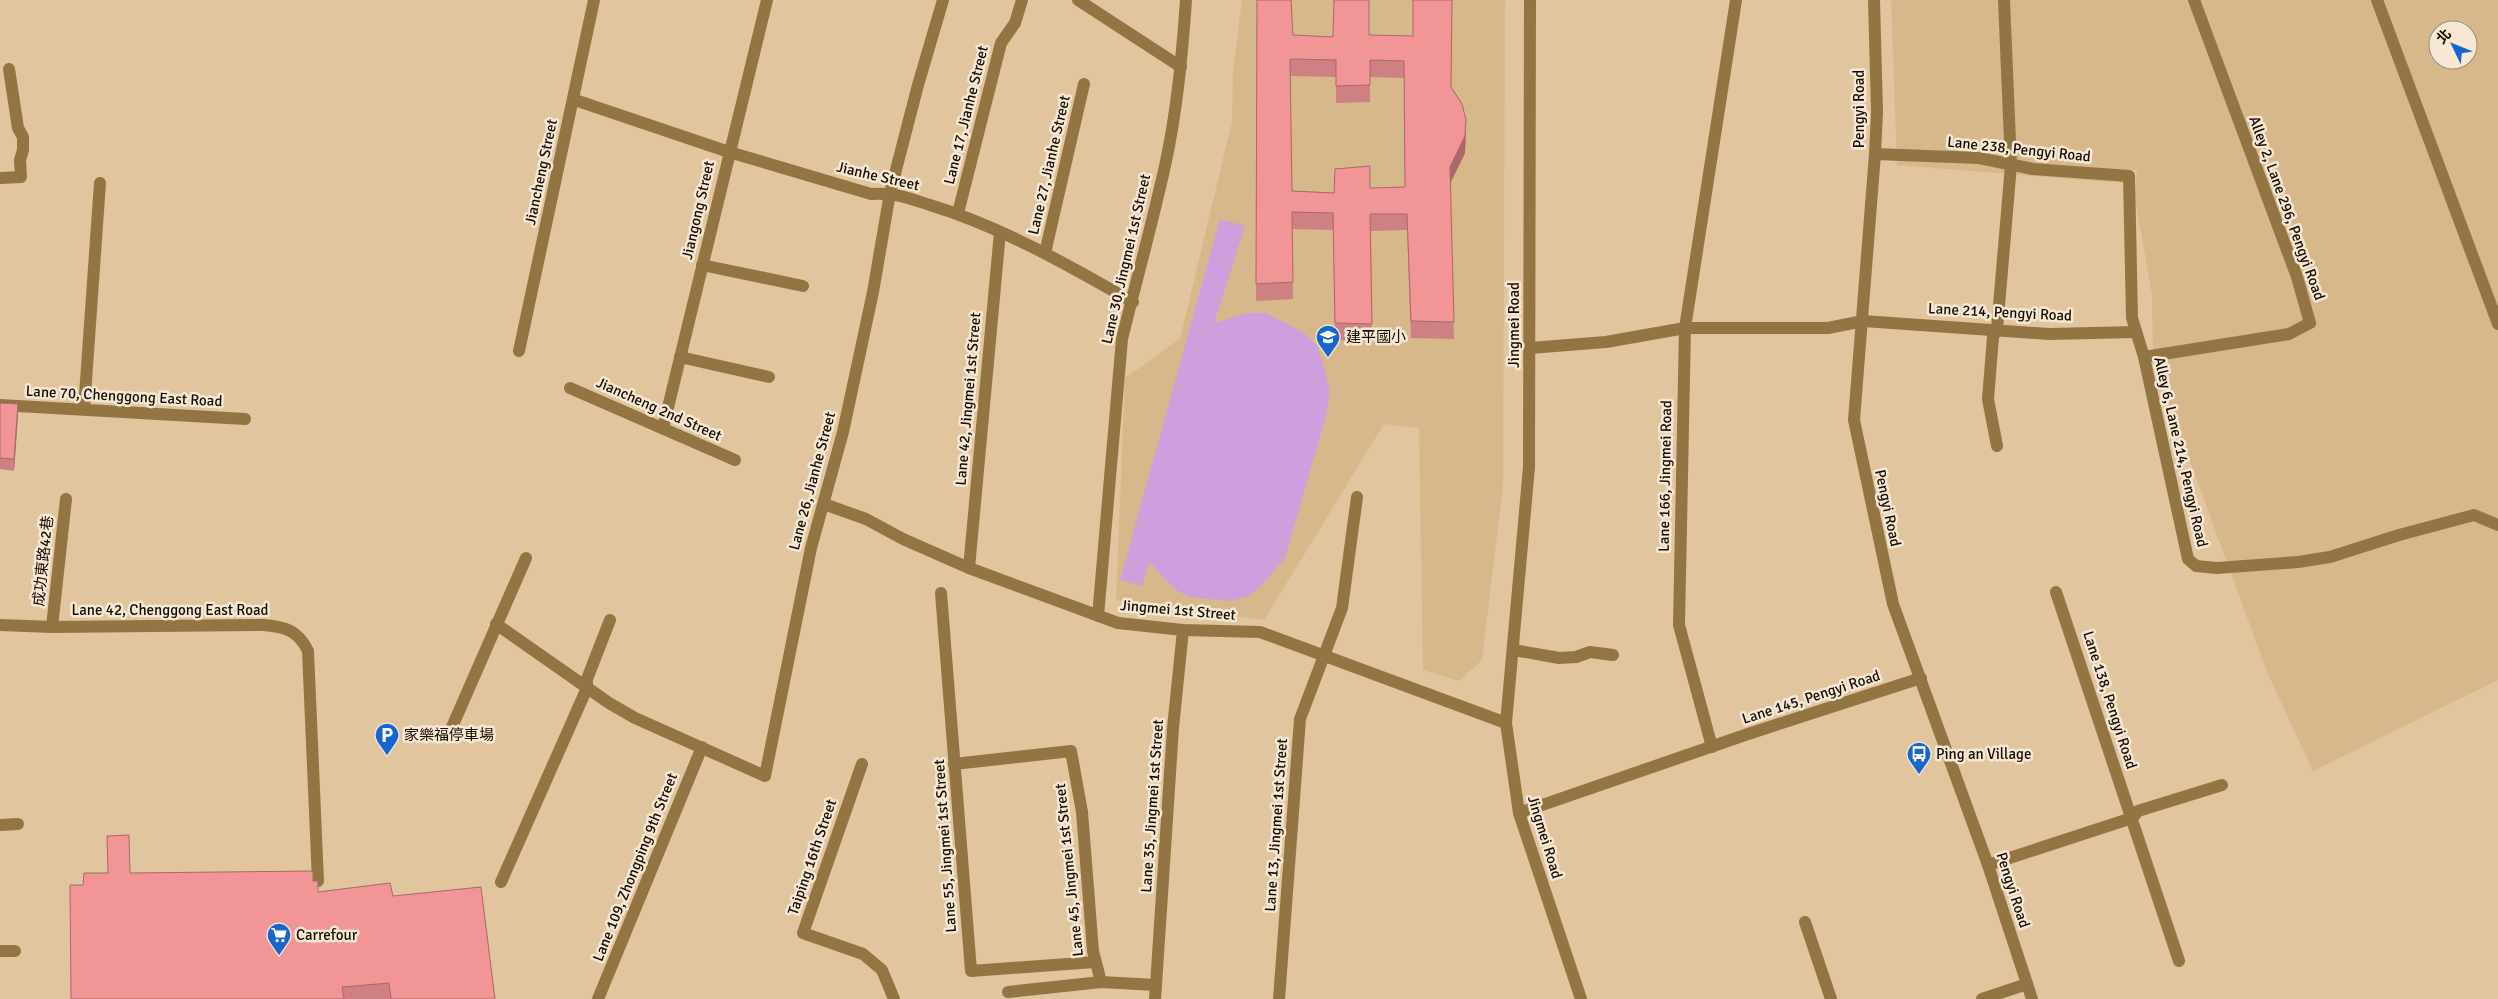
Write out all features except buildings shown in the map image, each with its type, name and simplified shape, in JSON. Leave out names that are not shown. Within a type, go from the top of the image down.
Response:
[{"type":"street","name":"Jiancheng Street","points":[[519,351],[594,0]]},
{"type":"street","name":"Jiangong Street","points":[[663,428],[767,0]]},
{"type":"street","name":"Lane 26, Jianhe Street","points":[[702,747],[765,776],[811,548],[843,432],[873,292],[890,193],[918,85],[943,0]]},
{"type":"street","name":"Lane 17, Jianhe Street","points":[[958,213],[1001,44],[1015,23],[1022,0]]},
{"type":"street","points":[[1078,0],[1181,67]]},
{"type":"street","name":"Lane 30, Jingmei 1st Street","points":[[1098,616],[1122,339],[1133,302],[1165,164],[1181,67],[1186,0]]},
{"type":"street","name":"Jingmei Road","points":[[1530,0],[1529,467],[1506,723],[1518,814],[1581,999]]},
{"type":"street","name":"Lane 166, Jingmei Road","points":[[1712,747],[1679,625],[1685,328],[1736,0]]},
{"type":"street","name":"Pengyi Road","points":[[1874,0],[1877,112],[1876,154],[1854,420],[1893,604],[1988,865],[2032,999]]},
{"type":"street","points":[[1997,446],[1988,399],[1994,337],[1997,329],[2011,165],[2004,0]]},
{"type":"street","name":"Alley 2, Lane 296, Pengyi Road","points":[[2144,357],[2289,334],[2310,323],[2297,277],[2194,0]]},
{"type":"street","points":[[2377,0],[2497,316]]},
{"type":"street","points":[[0,178],[20,177],[20,160],[23,150],[23,138],[18,128],[9,69]]},
{"type":"street","name":"Lane 27, Jianhe Street","points":[[1045,252],[1084,84]]},
{"type":"street","name":"Jianhe Street","points":[[574,100],[729,152],[871,194],[890,193],[958,213],[1045,252],[1133,302]]},
{"type":"street","name":"Lane 238, Pengyi Road","points":[[1876,154],[1979,158],[2011,165],[2129,176]]},
{"type":"street","name":"Alley 6, Lane 214, Pengyi Road","points":[[2129,176],[2132,318],[2144,357],[2188,559],[2196,566],[2217,568],[2298,562],[2330,557],[2474,514],[2498,525]]},
{"type":"street","points":[[84,409],[100,183]]},
{"type":"street","name":"Lane 42, Jingmei 1st Street","points":[[969,568],[1000,232]]},
{"type":"street","points":[[702,265],[803,286]]},
{"type":"street","name":"Lane 214, Pengyi Road","points":[[1530,348],[1606,342],[1685,328],[1828,328],[1863,321],[2049,334],[2136,332]]},
{"type":"street","points":[[680,357],[769,377]]},
{"type":"street","name":"Jiancheng 2nd Street","points":[[570,388],[735,460]]},
{"type":"street","name":"Lane 70, Chenggong East Road","points":[[0,405],[245,419]]},
{"type":"street","name":"Lane 13, Jingmei 1st Street","points":[[1279,999],[1300,719],[1342,608],[1357,497]]},
{"type":"street","name":"成功東路42巷","points":[[52,627],[66,499]]},
{"type":"street","name":"Jingmei 1st Street","points":[[824,504],[866,519],[903,539],[969,568],[1118,624],[1183,630],[1260,632],[1322,657],[1506,723]]},
{"type":"street","points":[[452,726],[526,558]]},
{"type":"street","name":"Lane 138, Pengyi Road","points":[[2056,592],[2179,962]]},
{"type":"street","name":"Lane 55, Jingmei 1st Street","points":[[941,593],[971,971],[1095,962]]},
{"type":"street","points":[[501,882],[586,688],[586,679],[610,620]]},
{"type":"street","points":[[496,624],[586,688],[635,718],[702,747]]},
{"type":"street","name":"Lane 42, Chenggong East Road","points":[[0,625],[52,627],[264,625],[282,627],[295,632],[308,651],[318,881]]},
{"type":"street","name":"Lane 35, Jingmei 1st Street","points":[[1155,999],[1173,728],[1183,630]]},
{"type":"street","points":[[1514,650],[1559,658],[1576,658],[1590,652],[1612,655]]},
{"type":"street","name":"Lane 145, Pengyi Road","points":[[1712,747],[1921,678]]},
{"type":"street","name":"Lane 109, Zhongping 9th Street","points":[[598,999],[702,747]]},
{"type":"street","points":[[1518,814],[1712,747]]},
{"type":"street","name":"Lane 45, Jingmei 1st Street","points":[[954,764],[1071,751],[1082,812],[1095,962],[1101,982]]},
{"type":"street","name":"Taiping 16th Street","points":[[862,764],[803,933],[863,954],[882,970],[894,999]]},
{"type":"street","points":[[1988,865],[2132,818],[2138,811],[2222,785]]},
{"type":"street","points":[[0,825],[18,824]]},
{"type":"street","points":[[1805,922],[1831,999]]},
{"type":"street","points":[[0,951],[15,951]]},
{"type":"street","points":[[1008,992],[1101,982],[1156,985]]},
{"type":"street","points":[[1982,999],[2027,984]]},
{"type":"shaded area","name":"建平國小","points":[[1242,0],[1505,0],[1503,486],[1482,660],[1459,681],[1423,670],[1419,428],[1384,424],[1264,620],[1116,600],[1125,378],[1180,339],[1232,122],[1233,70]]},
{"type":"shaded area","points":[[1891,0],[2498,0],[2498,680],[2313,771],[2267,672],[2153,360],[2152,295],[2135,198],[2137,170],[2132,170],[2134,184],[1897,165]]},
{"type":"shaded area","points":[[1220,219],[1245,226],[1214,323],[1247,313],[1266,313],[1304,333],[1317,346],[1330,390],[1326,416],[1285,558],[1260,587],[1248,596],[1230,601],[1189,597],[1173,588],[1149,561],[1142,586],[1120,580]]},
{"type":"place","name":"建平國小","points":[[1328,358]]},
{"type":"place","name":"家樂福停車場","points":[[387,756]]},
{"type":"place","name":"Ping an Village","points":[[1919,775]]},
{"type":"place","name":"Carrefour","points":[[279,956]]}]
